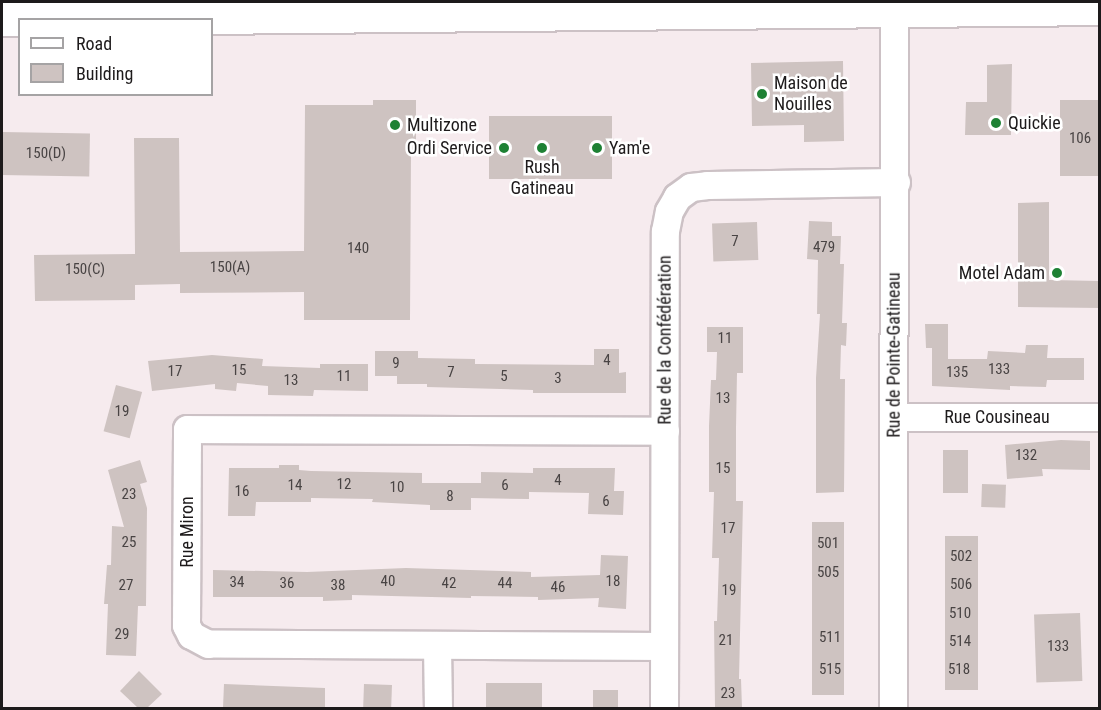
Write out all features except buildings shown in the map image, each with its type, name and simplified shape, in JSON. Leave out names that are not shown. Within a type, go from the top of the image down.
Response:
[{"type":"main road","points":[[71,18],[894,6],[1100,8]]},
{"type":"main road","points":[[2,19],[18,19]]},
{"type":"street","name":"Rue de Pointe-Gatineau","points":[[893,708],[896,182],[894,6]]},
{"type":"street","name":"Rue de la Confédération","points":[[664,708],[665,231],[669,211],[677,196],[691,187],[896,182]]},
{"type":"street","name":"Rue Cousineau","points":[[894,417],[1100,417]]},
{"type":"street","name":"Rue Miron","points":[[664,646],[208,644],[191,635],[186,625],[187,429],[665,431]]},
{"type":"street","points":[[438,646],[438,708]]},
{"type":"place","name":"Maison de Nouilles","points":[[762,94]]},
{"type":"place","name":"Quickie","points":[[996,123]]},
{"type":"place","name":"Multizone","points":[[395,125]]},
{"type":"place","name":"Ordi Service","points":[[504,148]]},
{"type":"place","name":"Rush Gatineau","points":[[542,148]]},
{"type":"place","name":"Yam'e","points":[[597,148]]},
{"type":"place","name":"Motel Adam","points":[[1057,273]]}]
